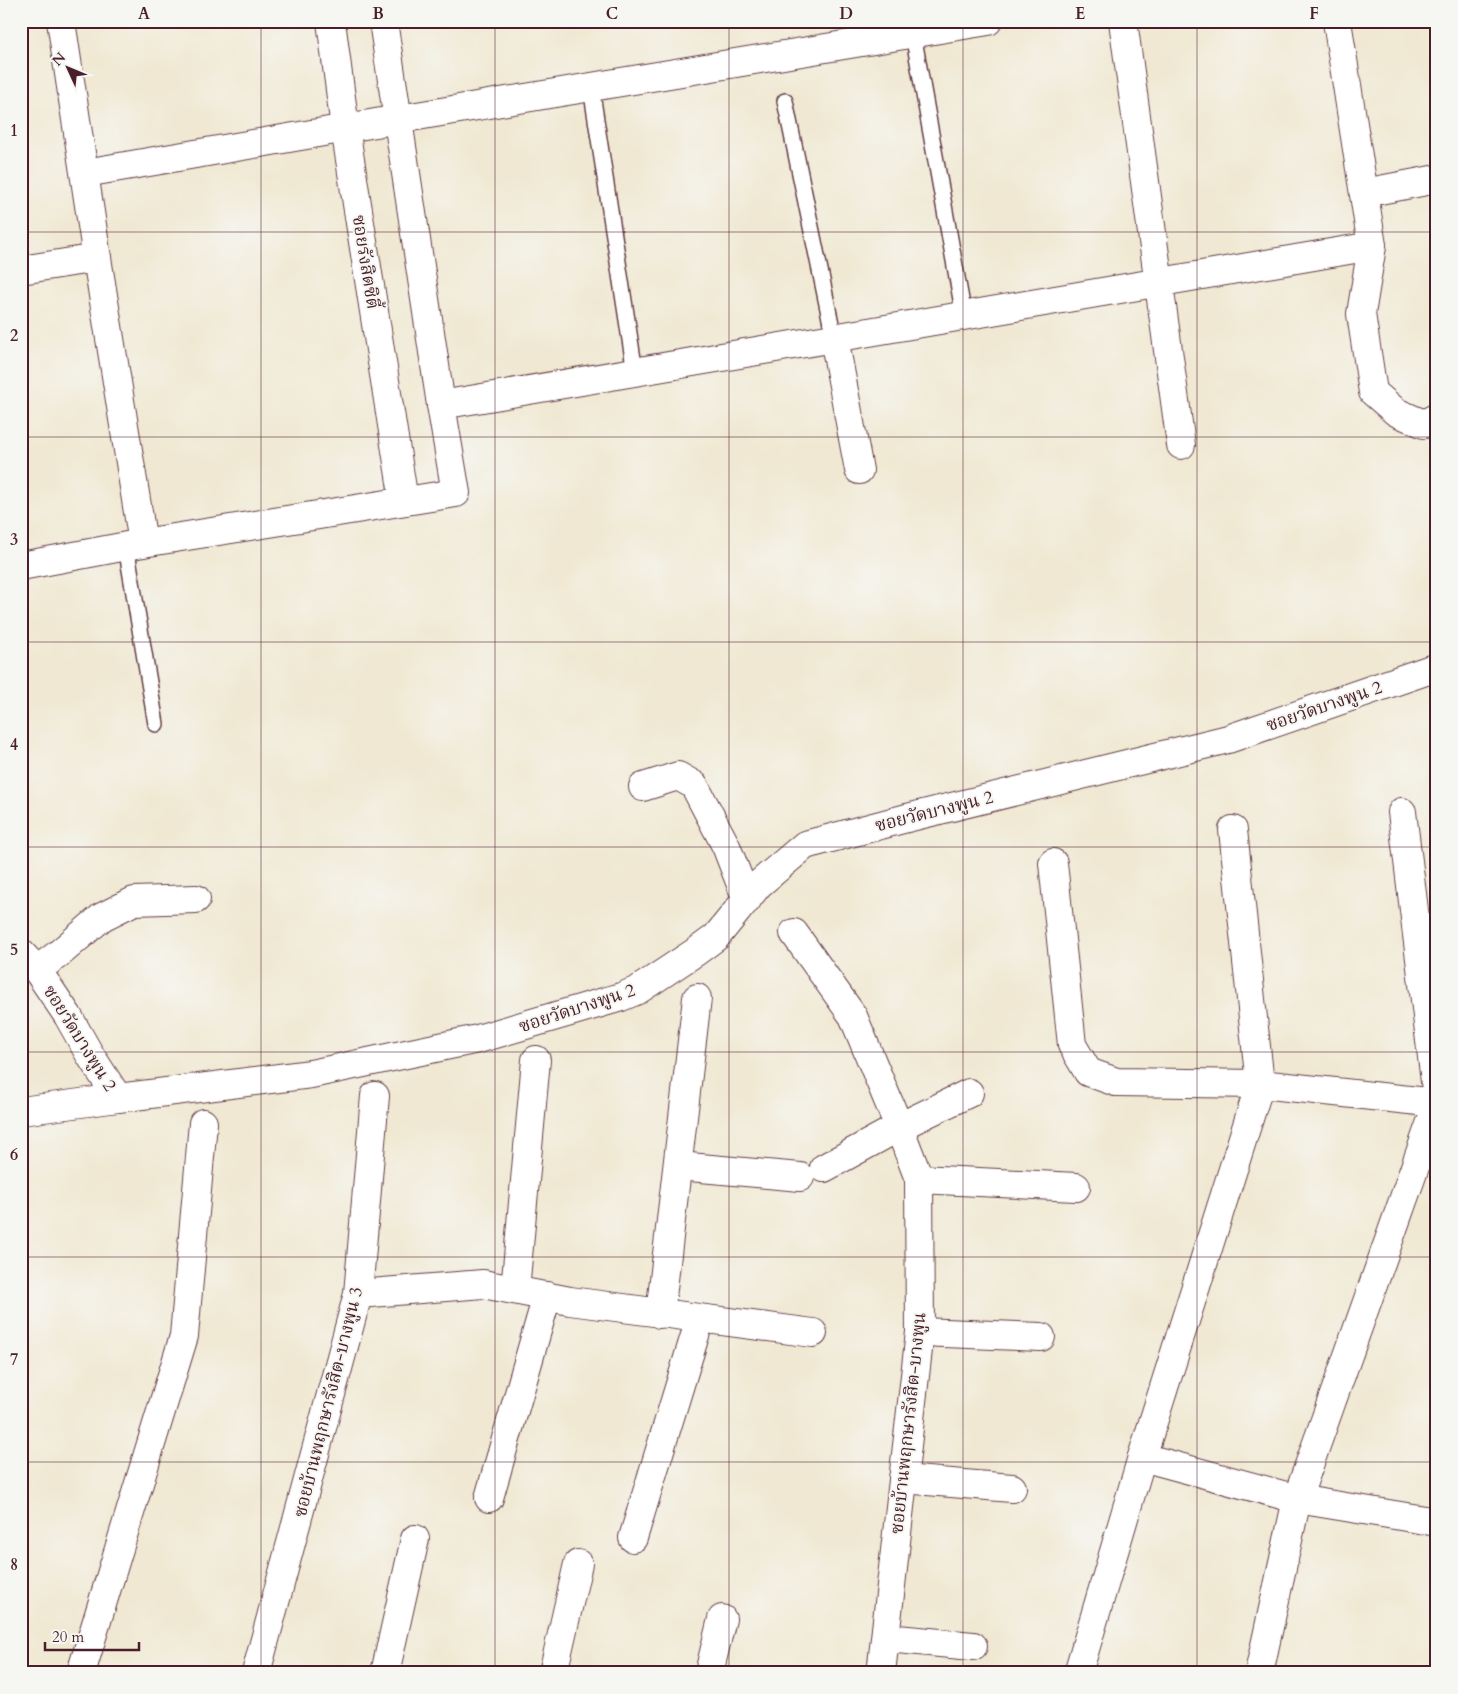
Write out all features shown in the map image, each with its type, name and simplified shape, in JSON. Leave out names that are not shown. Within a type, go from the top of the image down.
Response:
[{"type":"street","points":[[61,21],[97,258],[134,544]]},
{"type":"street","name":"ซอยรังสิตซิตี้","points":[[331,21],[345,128],[404,501]]},
{"type":"street","points":[[21,566],[134,544],[456,493],[383,21]]},
{"type":"street","points":[[85,173],[988,21]]},
{"type":"street","points":[[1123,21],[1181,445]]},
{"type":"street","points":[[1338,21],[1372,246],[1361,314],[1373,392],[1396,412],[1424,424],[1437,418]]},
{"type":"street","points":[[1364,193],[1437,179]]},
{"type":"street","points":[[441,405],[1372,246]]},
{"type":"street","points":[[21,270],[97,258]]},
{"type":"street","points":[[834,338],[859,470]]},
{"type":"street","name":"ซอยวัดบางพูน 2","points":[[29,961],[68,1016],[90,1055],[118,1098],[311,1074],[478,1039],[638,990],[716,937],[759,884],[805,845],[1228,739],[1437,667]]},
{"type":"street","points":[[643,787],[678,776],[694,785],[726,846],[747,900]]},
{"type":"street","points":[[1402,812],[1437,1098]]},
{"type":"street","points":[[1078,1673],[1142,1456],[1260,1084],[1233,830]]},
{"type":"street","points":[[1053,863],[1072,1046],[1088,1072],[1116,1082],[1260,1084],[1437,1104],[1297,1499],[1260,1673]]},
{"type":"street","points":[[29,961],[61,952],[102,917],[134,901],[196,899]]},
{"type":"street","name":"ซอยบ้านพฤกษารังสิต-บางพูน","points":[[794,933],[853,1016],[919,1179],[920,1332],[881,1673]]},
{"type":"street","points":[[660,1314],[698,998]]},
{"type":"street","points":[[515,1290],[536,1060]]},
{"type":"street","points":[[678,1166],[812,1173],[969,1093]]},
{"type":"street","name":"ซอยบ้านพฤกษารังสิต-บางพูน 3","points":[[256,1673],[358,1294],[375,1096]]},
{"type":"street","points":[[21,1112],[118,1098]]},
{"type":"street","points":[[81,1673],[184,1336],[203,1123]]},
{"type":"street","points":[[919,1179],[1076,1187]]},
{"type":"street","points":[[358,1294],[483,1284],[570,1301],[813,1333]]},
{"type":"street","points":[[489,1498],[546,1296]]},
{"type":"street","points":[[634,1538],[700,1319]]},
{"type":"street","points":[[920,1332],[1041,1337]]},
{"type":"street","points":[[1142,1456],[1297,1499],[1437,1522]]},
{"type":"street","points":[[903,1479],[1012,1488]]},
{"type":"street","points":[[385,1673],[415,1539]]},
{"type":"street","points":[[553,1673],[578,1564]]},
{"type":"street","points":[[709,1673],[722,1618]]},
{"type":"street","points":[[886,1638],[973,1646]]},
{"type":"lane","points":[[913,34],[964,316]]},
{"type":"lane","points":[[590,87],[635,372]]},
{"type":"lane","points":[[785,101],[834,338]]},
{"type":"lane","points":[[134,544],[156,724]]}]
